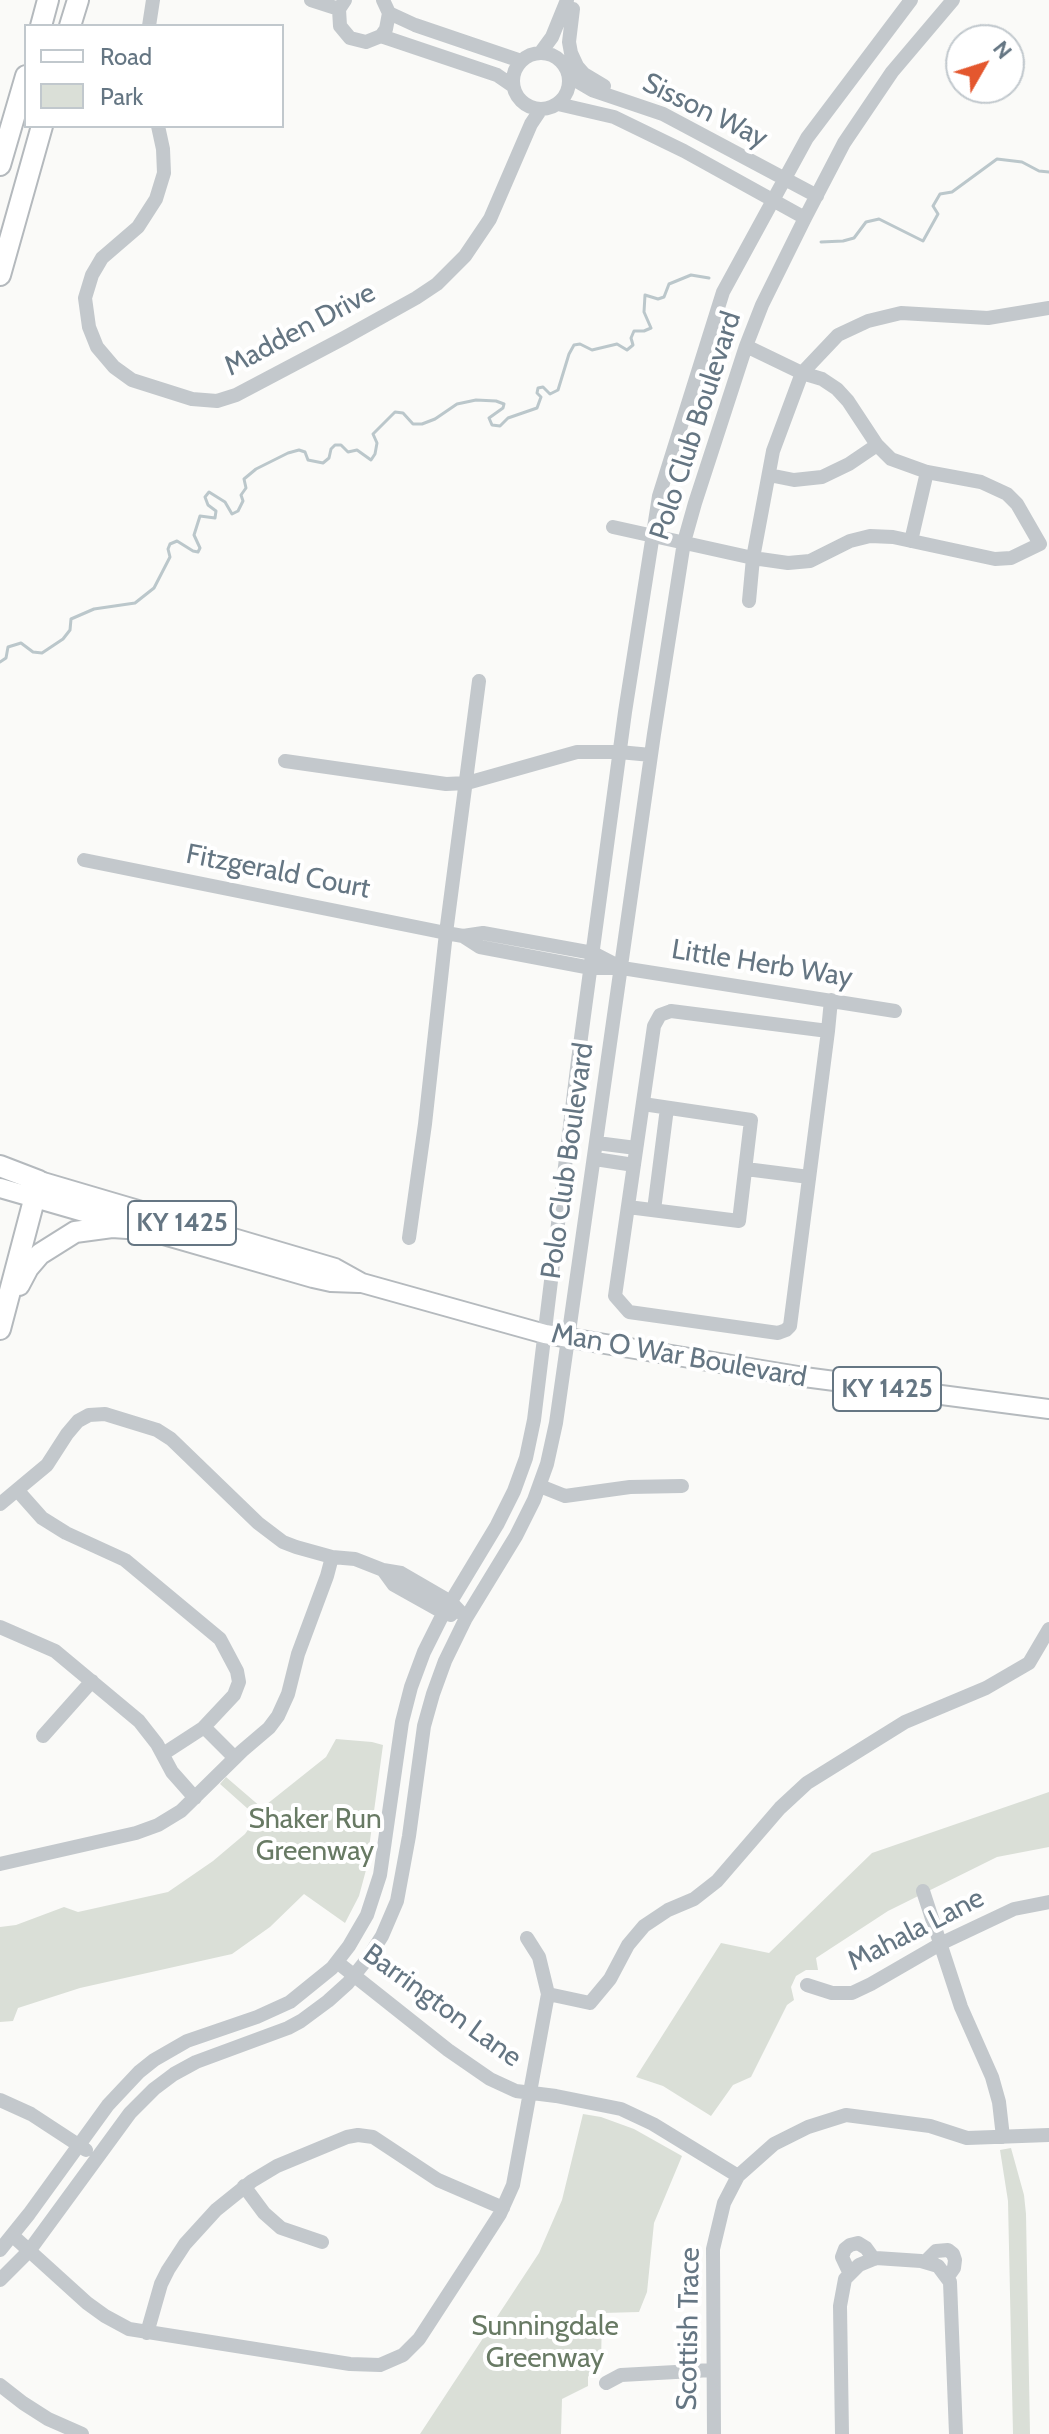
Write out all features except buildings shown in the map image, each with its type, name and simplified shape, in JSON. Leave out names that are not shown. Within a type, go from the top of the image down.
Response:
[{"type":"highway","points":[[42,24],[48,0]]},
{"type":"highway","points":[[71,24],[78,0]]},
{"type":"highway","points":[[0,165],[24,83]]},
{"type":"highway","points":[[0,275],[41,128]]},
{"type":"highway","points":[[0,1168],[37,1190],[0,1329]]},
{"type":"highway","points":[[0,1329],[28,1268],[40,1254],[57,1242],[75,1232],[93,1229],[142,1229]]},
{"type":"main road","name":"Man O War Boulevard","points":[[0,1188],[37,1190],[335,1268],[362,1283],[568,1339],[804,1377],[1049,1409]]},
{"type":"main road","name":"Man O War Boulevard","points":[[37,1190],[142,1229],[313,1278],[362,1283]]},
{"type":"street","points":[[149,24],[153,0]]},
{"type":"street","points":[[311,0],[342,5],[340,26],[350,38],[366,42],[381,36],[389,21],[386,6]]},
{"type":"street","name":"Polo Club Boulevard","points":[[0,2250],[119,2092],[154,2060],[187,2041],[290,2002],[337,1962],[362,1925],[375,1894],[385,1847],[402,1722],[411,1687],[424,1652],[515,1488],[526,1458],[534,1420],[619,752],[659,496],[723,292],[807,138],[911,0]]},
{"type":"street","name":"Polo Club Boulevard","points":[[0,2280],[29,2251],[130,2113],[154,2089],[174,2074],[209,2057],[265,2038],[301,2021],[328,2001],[354,1976],[382,1936],[397,1901],[405,1865],[424,1726],[445,1661],[466,1618],[525,1519],[542,1479],[556,1423],[684,542],[746,346],[762,305],[805,218],[844,143],[892,72],[953,0]]},
{"type":"street","points":[[381,36],[497,75],[513,86],[521,100],[541,109],[558,104],[568,92],[570,77],[560,59],[561,40],[572,3]]},
{"type":"street","points":[[541,52],[572,3]]},
{"type":"street","points":[[572,3],[569,42],[577,66],[602,85],[663,114]]},
{"type":"street","points":[[386,6],[415,25],[521,61]]},
{"type":"street","points":[[513,86],[514,73],[521,61],[533,53],[548,53],[560,59]]},
{"type":"street","name":"Sisson Way","points":[[570,77],[592,90],[663,114],[817,196]]},
{"type":"street","name":"Madden Drive","points":[[501,194],[522,121],[521,100]]},
{"type":"street","name":"Sisson Way","points":[[558,104],[614,117],[684,151],[805,218]]},
{"type":"street","name":"Madden Drive","points":[[158,128],[164,173],[156,199],[138,227],[102,258],[92,275],[85,298],[89,327],[97,347],[114,367],[132,380],[192,399],[217,401],[236,395],[437,284],[465,256],[490,219],[531,124],[541,109]]},
{"type":"street","points":[[749,601],[753,558],[773,451],[802,373],[838,335],[868,321],[901,313],[988,318],[1049,308]]},
{"type":"street","points":[[613,527],[788,563],[810,561],[850,541],[870,536],[893,537],[995,559],[1011,558],[1044,542],[1007,494],[981,482],[927,472],[891,459],[877,445],[837,389],[822,379],[802,373],[746,346]]},
{"type":"street","points":[[769,475],[794,480],[822,477],[877,445]]},
{"type":"street","points":[[911,541],[927,472]]},
{"type":"street","points":[[409,1238],[479,681]]},
{"type":"street","points":[[285,761],[446,784],[467,783],[577,752],[651,755]]},
{"type":"street","name":"Fitzgerald Court","points":[[84,860],[446,933],[463,936],[483,933],[622,968]]},
{"type":"street","name":"Little Herb Way","points":[[622,968],[895,1011]]},
{"type":"street","points":[[828,1031],[671,1011],[660,1015],[654,1026],[615,1296],[629,1312],[778,1333],[790,1326],[828,1031],[831,1000]]},
{"type":"street","points":[[628,1207],[739,1221],[751,1120],[643,1104]]},
{"type":"street","points":[[654,1210],[667,1108]]},
{"type":"street","points":[[597,1143],[635,1156]]},
{"type":"street","points":[[595,1159],[635,1156],[660,1159]]},
{"type":"street","points":[[746,1169],[809,1177]]},
{"type":"street","points":[[0,1504],[47,1465],[78,1421],[89,1415],[105,1414],[166,1436],[272,1535],[296,1547],[332,1557],[355,1559],[401,1573],[466,1618]]},
{"type":"street","points":[[525,1519],[515,1488],[529,1486],[542,1479],[565,1496],[630,1487],[682,1486]]},
{"type":"street","points":[[18,1491],[42,1518],[66,1533],[125,1560],[220,1639],[237,1671],[239,1682],[234,1695],[204,1727],[163,1754]]},
{"type":"street","points":[[0,1864],[136,1833],[170,1819],[195,1798],[278,1716],[332,1557]]},
{"type":"street","points":[[0,1627],[55,1651],[145,1726],[172,1772],[195,1798]]},
{"type":"street","points":[[548,1994],[590,2003],[610,1979],[628,1945],[644,1926],[668,1910],[694,1899],[717,1881],[780,1808],[807,1783],[905,1722],[986,1688],[1029,1663],[1049,1629]]},
{"type":"street","points":[[43,1736],[92,1681]]},
{"type":"street","points":[[204,1727],[235,1758]]},
{"type":"street","points":[[923,1891],[961,2007],[992,2077],[1003,2137]]},
{"type":"street","name":"Mahala Lane","points":[[807,1985],[832,1993],[852,1993],[942,1943],[1014,1909],[1049,1902]]},
{"type":"street","points":[[13,2236],[105,2316],[121,2326],[147,2333],[369,2366],[388,2363],[403,2355],[419,2339],[503,2208],[515,2175],[548,1994],[539,1957],[527,1938]]},
{"type":"street","name":"Barrington Lane","points":[[337,1962],[448,2050],[505,2088],[621,2109],[653,2124],[738,2176]]},
{"type":"street","points":[[0,2100],[31,2114],[97,2159]]},
{"type":"street","name":"Scottish Trace","points":[[714,2434],[713,2249],[724,2203],[738,2176],[774,2144],[808,2127],[846,2115],[930,2126],[967,2138],[1049,2135]]},
{"type":"street","points":[[147,2333],[168,2270],[201,2225],[244,2186],[277,2166],[347,2137],[364,2135],[384,2143],[438,2180],[503,2208]]},
{"type":"street","points":[[244,2186],[264,2213],[281,2228],[322,2242]]},
{"type":"street","points":[[850,2274],[842,2257],[850,2245],[858,2243],[874,2259]]},
{"type":"street","points":[[842,2434],[840,2306],[845,2279],[859,2265],[874,2259],[925,2262],[938,2266],[950,2282],[956,2434]]},
{"type":"street","points":[[606,2383],[621,2375],[712,2370]]},
{"type":"street","points":[[0,2385],[23,2403],[77,2433]]},
{"type":"green space","name":"Shaker Run Greenway","points":[[336,1739],[383,1745],[366,1870],[359,1896],[345,1923],[304,1894],[270,1927],[232,1954],[80,1988],[18,2008],[13,2021],[0,2022],[0,1927],[16,1925],[64,1907],[78,1912],[168,1892],[213,1861],[245,1834],[257,1817],[220,1784],[226,1777],[262,1808],[326,1757]]},
{"type":"green space","points":[[1049,1792],[1049,1847],[997,1857],[888,1911],[816,1958],[818,1970],[806,1970],[796,1976],[791,1987],[794,2000],[787,2005],[751,2077],[733,2085],[711,2116],[663,2086],[636,2077],[721,1943],[769,1953],[872,1853]]},
{"type":"green space","name":"Sunningdale Greenway","points":[[583,2114],[634,2129],[682,2156],[654,2223],[647,2292],[639,2312],[602,2313],[601,2364],[591,2371],[588,2386],[562,2399],[561,2434],[420,2434],[539,2253],[562,2200]]},
{"type":"green space","points":[[1011,2148],[1026,2214],[1030,2434],[1013,2434],[1008,2201],[1000,2150]]},
{"type":"waterway","points":[[821,242],[854,238],[866,222],[879,219],[923,241],[938,214],[933,206],[940,194],[952,192],[997,159],[1022,162],[1039,171],[1049,172]]},
{"type":"waterway","points":[[0,662],[6,658],[8,647],[21,643],[33,652],[42,653],[63,639],[70,630],[71,619],[94,609],[135,603],[154,588],[170,557],[170,544],[177,541],[198,552],[200,548],[194,535],[200,516],[215,518],[216,511],[208,505],[205,497],[209,492],[225,502],[232,514],[238,511],[243,501],[241,495],[246,488],[244,479],[256,469],[288,453],[299,450],[305,452],[308,460],[323,463],[329,458],[331,449],[341,445],[348,452],[357,450],[371,460],[377,443],[373,434],[395,412],[403,413],[413,424],[422,424],[457,404],[476,400],[496,401],[504,404],[503,408],[489,418],[492,425],[500,426],[508,418],[537,408],[541,397],[537,393],[538,388],[543,387],[550,394],[558,390],[574,345],[580,344],[592,350],[617,344],[627,350],[633,345],[631,338],[634,331],[651,328],[644,312],[645,295],[658,299],[664,297],[669,284],[691,275],[709,278]]}]
